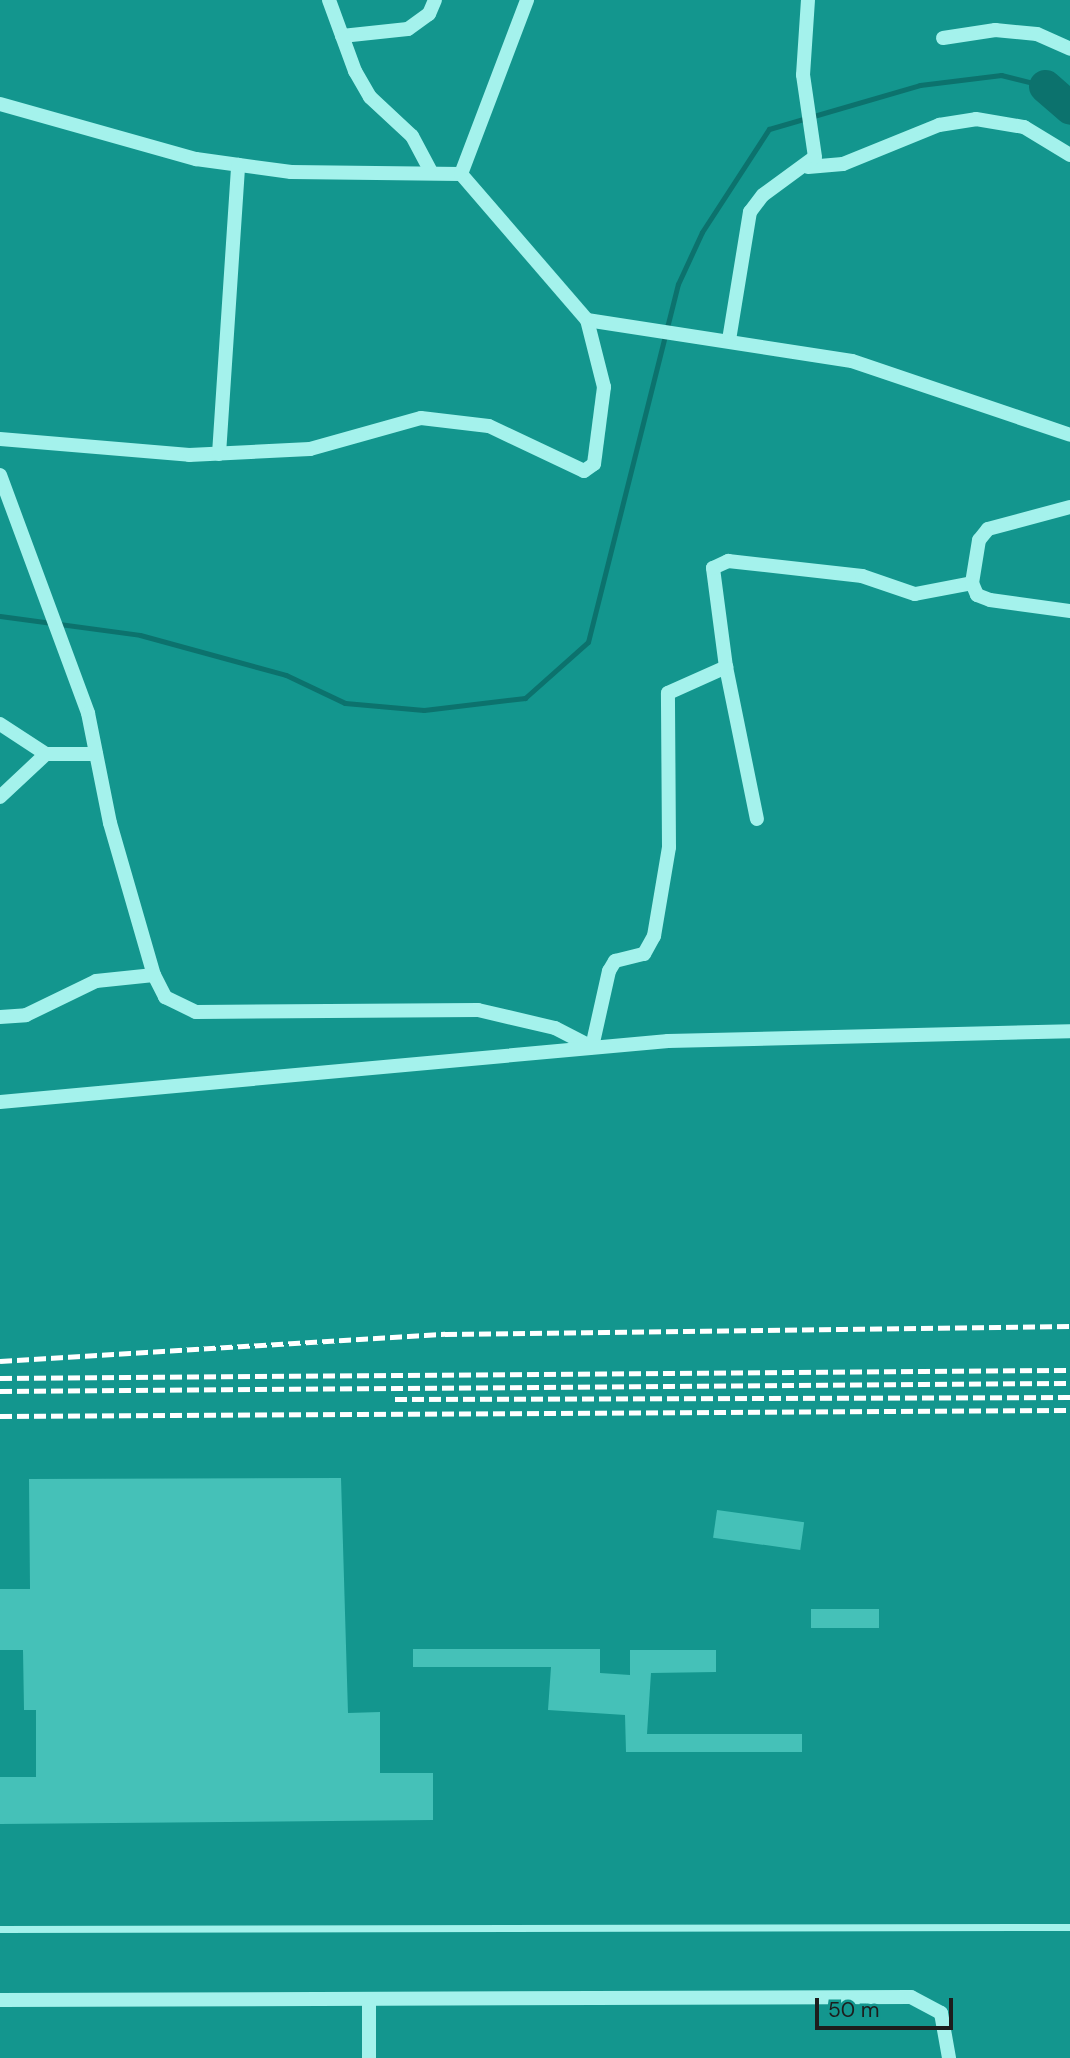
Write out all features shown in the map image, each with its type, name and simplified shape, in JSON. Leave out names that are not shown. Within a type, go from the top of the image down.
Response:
[{"type":"street","points":[[329,0],[370,97],[412,136],[430,170]]},
{"type":"street","points":[[342,36],[408,29],[429,14],[435,0]]},
{"type":"street","points":[[461,174],[527,0]]},
{"type":"street","points":[[808,0],[803,75],[812,162]]},
{"type":"street","points":[[943,38],[1016,32],[1070,49]]},
{"type":"street","points":[[0,104],[196,159],[291,172],[430,170],[461,174],[587,320],[604,387],[594,464],[584,471],[489,426],[421,418],[327,448],[219,454],[0,439]]},
{"type":"street","points":[[721,339],[750,212],[763,195],[812,162],[842,164],[939,125],[976,119],[1024,127],[1070,155]]},
{"type":"street","points":[[219,454],[238,165]]},
{"type":"street","points":[[587,320],[604,326],[721,339],[852,361],[1070,435]]},
{"type":"street","points":[[0,475],[36,577],[78,682],[154,975],[165,997],[196,1012],[478,1010],[555,1028],[592,1047]]},
{"type":"street","points":[[1070,507],[988,529],[979,540],[972,583],[977,595],[989,600],[1070,611]]},
{"type":"street","points":[[757,819],[726,667],[712,575],[719,562],[862,576],[915,594],[972,583]]},
{"type":"street","points":[[592,1047],[609,971],[615,961],[644,954],[654,936],[669,846],[668,693],[726,667]]},
{"type":"street","points":[[0,724],[46,754],[96,754]]},
{"type":"street","points":[[0,797],[46,754]]},
{"type":"street","points":[[0,1017],[26,1016],[96,981],[154,975]]},
{"type":"street","points":[[0,1101],[592,1047],[1070,1031]]},
{"type":"street","points":[[0,2000],[369,2001],[911,1997],[942,2012],[949,2058]]},
{"type":"street","points":[[369,2001],[369,2058]]},
{"type":"lane","points":[[0,1929],[1070,1927]]},
{"type":"building","points":[[341,1478],[348,1713],[380,1712],[380,1773],[433,1773],[433,1820],[0,1824],[0,1777],[36,1777],[36,1710],[24,1710],[23,1650],[0,1650],[0,1589],[30,1589],[29,1479]]},
{"type":"building","points":[[717,1510],[804,1522],[800,1550],[713,1538]]},
{"type":"building","points":[[811,1609],[879,1609],[879,1628],[811,1628]]},
{"type":"building","points":[[413,1649],[600,1649],[600,1673],[630,1675],[630,1650],[716,1650],[716,1672],[651,1673],[647,1734],[802,1734],[802,1752],[626,1752],[625,1715],[548,1710],[551,1667],[413,1667]]},
{"type":"waterway","points":[[0,616],[140,635],[286,675],[345,703],[424,710],[525,698],[588,642],[678,284],[702,232],[769,129],[920,85],[1001,75],[1045,86]]},
{"type":"waterway","points":[[1045,86],[1070,108]]},
{"type":"railway","points":[[0,1361],[445,1334],[1070,1326]]},
{"type":"railway","points":[[0,1378],[1070,1370]]},
{"type":"railway","points":[[0,1391],[1070,1383]]},
{"type":"railway","points":[[395,1399],[1070,1397]]},
{"type":"railway","points":[[0,1416],[1070,1410]]}]
